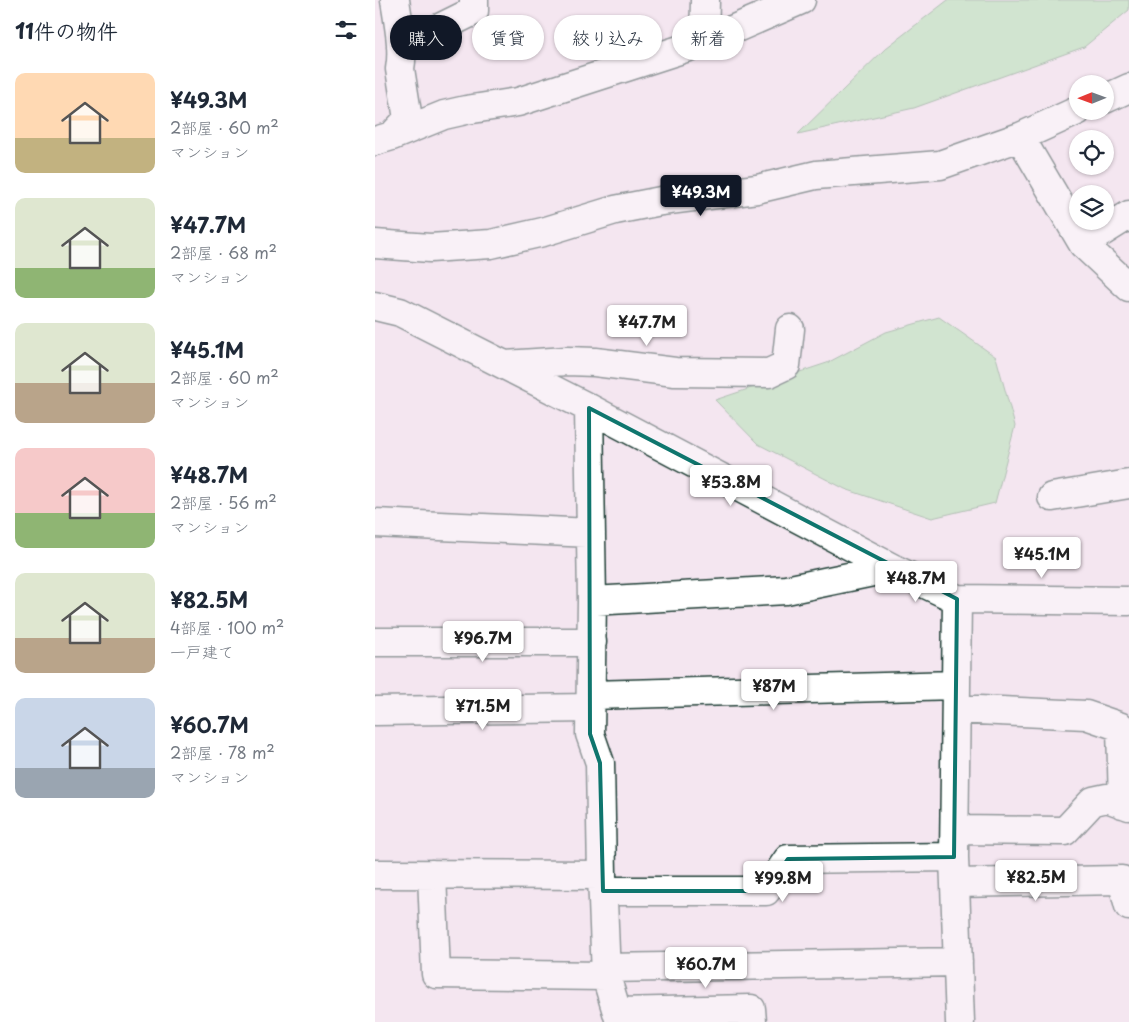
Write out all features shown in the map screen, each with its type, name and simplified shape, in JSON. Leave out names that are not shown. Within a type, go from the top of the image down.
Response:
[{"type":"street","points":[[395,0],[397,15]]},
{"type":"street","points":[[462,17],[474,11],[474,0]]},
{"type":"street","points":[[705,0],[705,15]]},
{"type":"street","points":[[744,25],[801,0]]},
{"type":"street","points":[[384,139],[444,115],[518,102],[672,52]]},
{"type":"street","points":[[384,139],[408,119],[400,69],[402,60]]},
{"type":"street","points":[[1114,95],[1129,88]]},
{"type":"street","points":[[375,244],[430,248],[491,244],[543,232],[615,210],[661,201],[757,189],[816,175],[940,166],[1020,137],[1069,115]]},
{"type":"street","points":[[1020,137],[1083,244],[1129,287]]},
{"type":"street","points":[[1083,244],[1129,215]]},
{"type":"street","points":[[375,306],[400,312],[589,408],[892,568],[957,599],[1129,601]]},
{"type":"street","points":[[505,365],[567,361],[595,362],[675,372],[769,373],[786,365],[790,329]]},
{"type":"street","points":[[589,408],[592,601],[590,734],[601,764],[605,972],[618,1017],[751,1009],[751,1022]]},
{"type":"street","points":[[1052,497],[1129,484]]},
{"type":"street","points":[[375,523],[591,533]]},
{"type":"street","points":[[592,601],[786,590],[892,568]]},
{"type":"street","points":[[957,599],[955,870],[960,1022]]},
{"type":"street","points":[[375,642],[592,642]]},
{"type":"street","points":[[375,710],[591,702],[956,697],[1086,715],[1121,726],[1126,805],[1107,798],[1093,801],[1065,831],[955,830]]},
{"type":"street","points":[[375,874],[432,874],[766,891],[788,859],[1122,880],[1129,906]]},
{"type":"street","points":[[432,874],[436,974],[605,972],[958,962]]},
{"type":"highlighted area","points":[[589,408],[957,599],[954,857],[788,859],[766,891],[603,891],[600,763],[590,734]]},
{"type":"green space","points":[[948,0],[1129,0],[1129,10],[1084,47],[914,108],[798,134],[886,48]]},
{"type":"green space","points":[[939,317],[996,357],[1015,426],[995,503],[932,518],[845,489],[758,444],[715,400],[827,363],[886,332]]}]
